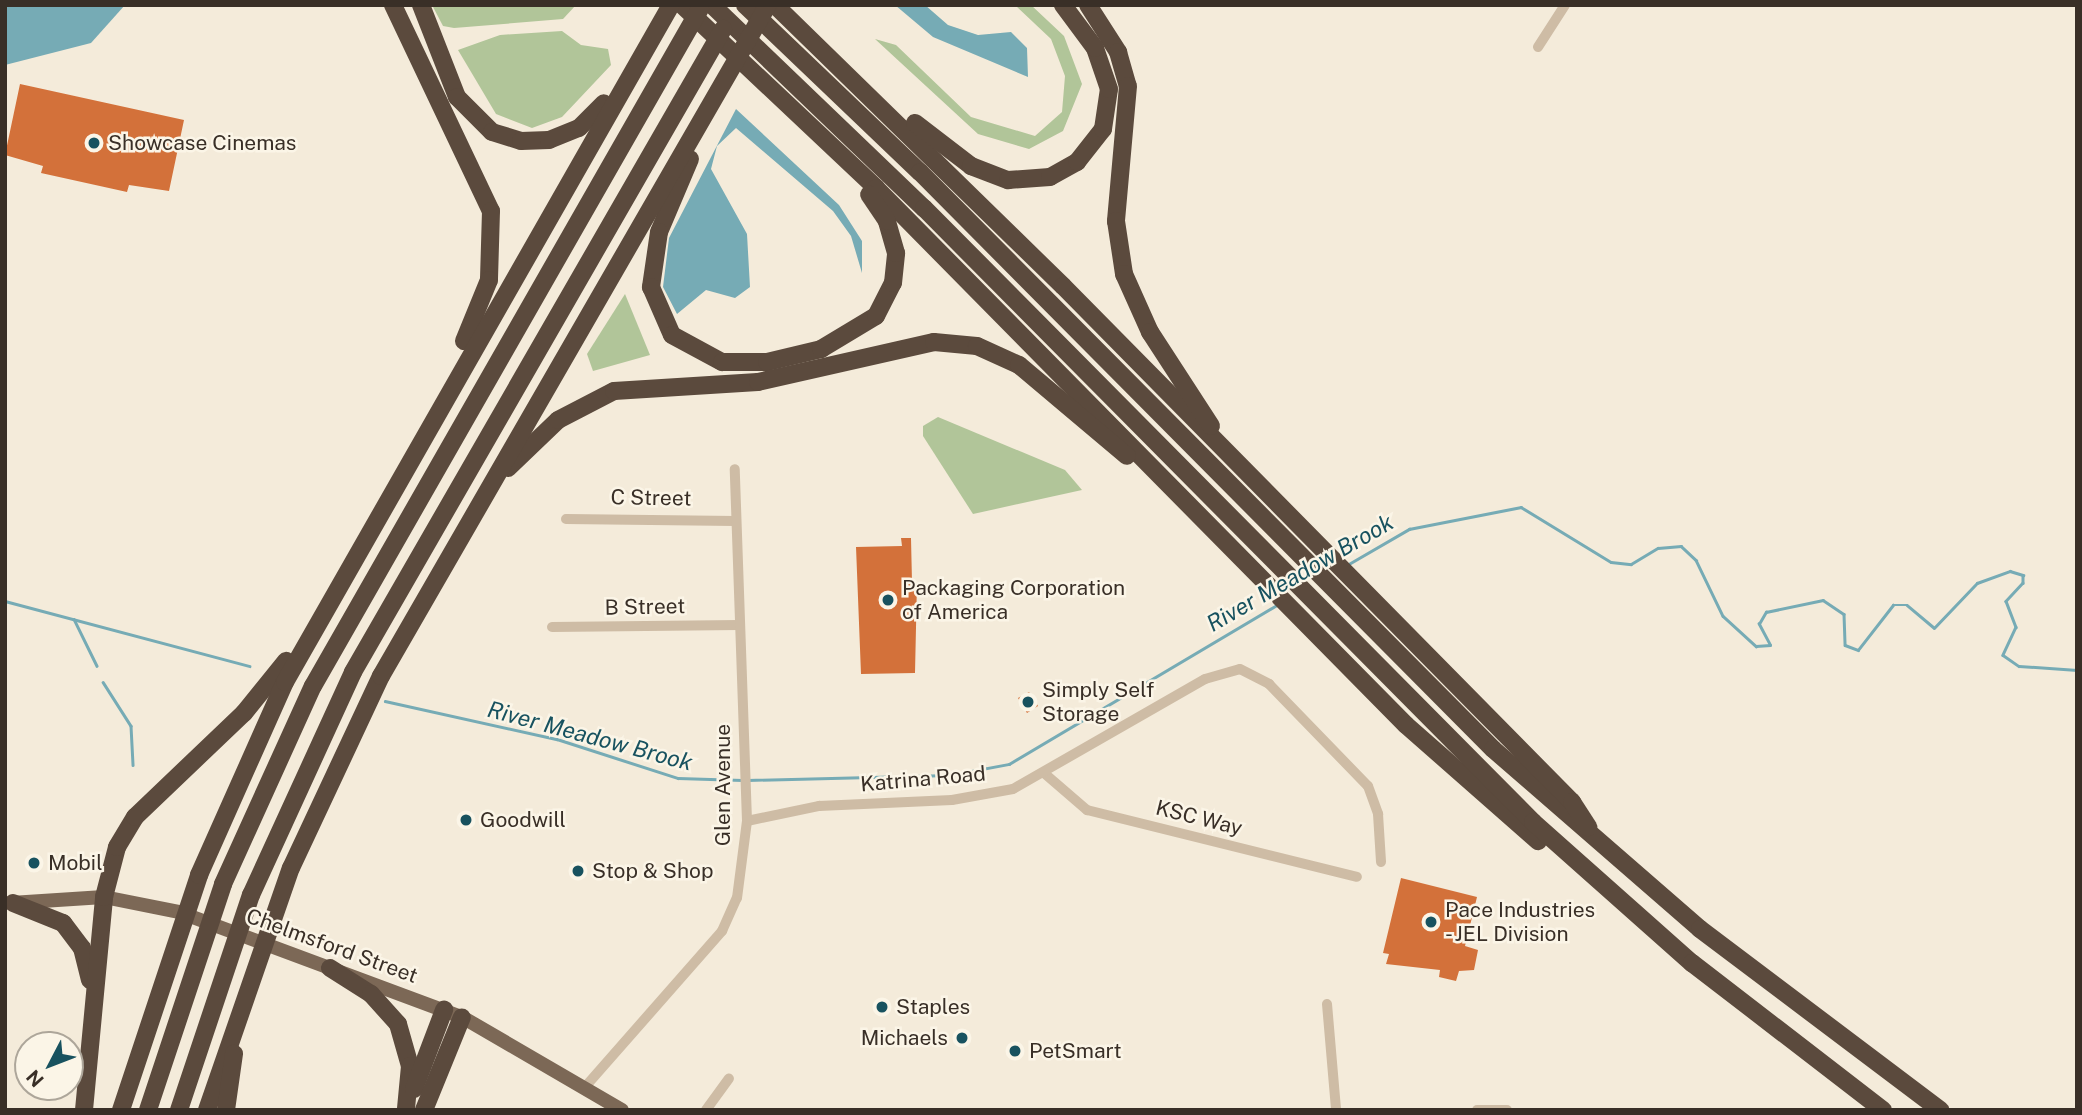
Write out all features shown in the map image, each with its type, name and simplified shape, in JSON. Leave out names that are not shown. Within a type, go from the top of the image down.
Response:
[{"type":"highway","points":[[393,5],[485,189],[494,246],[481,306],[413,451]]},
{"type":"highway","points":[[400,5],[423,69]]},
{"type":"highway","points":[[421,5],[457,97],[502,137],[538,142],[570,133],[630,75]]},
{"type":"highway","points":[[121,1110],[170,954],[199,875],[326,604],[671,5]]},
{"type":"highway","points":[[682,5],[806,119],[1296,613],[1486,797],[1883,1110]]},
{"type":"highway","points":[[148,1110],[194,963],[223,884],[345,624],[703,5]]},
{"type":"highway","points":[[712,5],[769,57],[1533,822],[1639,917]]},
{"type":"highway","points":[[178,1110],[222,973],[251,895],[380,621],[737,5]]},
{"type":"highway","points":[[746,5],[1449,708],[1599,844],[1790,1000],[1940,1110]]},
{"type":"highway","points":[[206,1110],[247,982],[277,904],[365,708],[468,522],[768,5]]},
{"type":"highway","points":[[775,5],[958,158],[995,176],[1030,181],[1077,162],[1107,118],[1105,68],[1063,5]]},
{"type":"highway","points":[[1088,5],[1118,52],[1128,86],[1116,221],[1124,274],[1161,351],[1231,460]]},
{"type":"highway","points":[[792,20],[1572,802],[1599,844]]},
{"type":"highway","points":[[732,67],[663,219],[651,274],[666,327],[703,357],[751,363],[821,349],[861,330],[890,292],[896,253],[887,221],[806,119]]},
{"type":"highway","points":[[468,522],[534,440],[603,395],[652,384],[758,382],[944,342],[988,350],[1028,372],[1228,545]]},
{"type":"highway","points":[[84,1110],[104,897],[112,859],[135,817],[255,702],[326,604]]},
{"type":"highway","points":[[9,903],[47,913],[77,939],[93,1009]]},
{"type":"highway","points":[[330,968],[371,994],[398,1024],[410,1066],[405,1109]]},
{"type":"highway","points":[[226,1110],[247,982]]},
{"type":"highway","points":[[405,1109],[444,1010]]},
{"type":"highway","points":[[424,1110],[462,1017]]},
{"type":"main road","name":"Chelmsford Street","points":[[9,903],[104,897],[179,912],[462,1017],[622,1110]]},
{"type":"street","points":[[1538,47],[1565,5]]},
{"type":"street","name":"Glen Avenue","points":[[585,1087],[729,920],[747,821],[735,469]]},
{"type":"street","name":"C Street","points":[[566,519],[735,521]]},
{"type":"street","name":"B Street","points":[[552,627],[739,625]]},
{"type":"street","name":"Katrina Road","points":[[747,821],[819,806],[986,795],[1044,773],[1205,679],[1245,670],[1269,684],[1368,786],[1378,814],[1381,862]]},
{"type":"street","name":"KSC Way","points":[[1044,773],[1087,810],[1357,877]]},
{"type":"street","points":[[1327,1004],[1336,1110]]},
{"type":"street","points":[[706,1110],[729,1078]]},
{"type":"street","points":[[1477,1110],[1507,1110]]},
{"type":"green space","points":[[432,5],[576,5],[563,19],[454,28],[443,26]]},
{"type":"green space","points":[[1015,5],[1031,5],[1064,36],[1082,84],[1063,131],[1029,149],[978,134],[875,39],[896,45],[971,117],[1035,136],[1062,112],[1065,76],[1051,39]]},
{"type":"green space","points":[[562,31],[581,45],[608,49],[611,65],[562,117],[532,128],[496,114],[458,50],[500,35]]},
{"type":"green space","points":[[625,294],[650,355],[593,371],[587,354]]},
{"type":"green space","points":[[938,417],[1065,470],[1082,490],[973,514],[923,436],[923,426]]},
{"type":"water","points":[[5,5],[125,5],[91,43],[5,65]]},
{"type":"water","points":[[895,5],[925,5],[948,25],[978,35],[1011,32],[1027,48],[1028,77],[933,37]]},
{"type":"water","points":[[736,109],[839,205],[862,241],[862,273],[851,236],[833,211],[736,128],[717,146],[711,169],[747,234],[750,287],[735,298],[706,290],[677,314],[663,287],[669,238]]},
{"type":"building","name":"Showcase Cinemas","points":[[20,84],[184,120],[169,191],[129,185],[127,192],[41,173],[43,166],[5,155]]},
{"type":"building","name":"Packaging Corporation of America","points":[[901,538],[911,538],[912,582],[917,582],[915,673],[861,674],[856,547],[902,546]]},
{"type":"building","name":"Simply Self Storage","points":[[1029,692],[1038,706],[1027,713],[1018,698]]},
{"type":"building","name":"Pace Industries - JEL Division","points":[[1401,878],[1477,897],[1465,946],[1478,950],[1474,970],[1459,971],[1456,981],[1439,977],[1440,970],[1386,964],[1389,954],[1383,953]]},
{"type":"waterway","name":"River Meadow Brook","points":[[1347,565],[1409,529],[1521,507],[1611,562],[1631,564],[1658,548],[1681,546],[1696,560],[1723,616],[1756,646],[1770,645],[1759,624],[1766,612],[1823,600],[1844,614],[1845,645],[1858,650],[1893,605],[1907,605],[1934,628],[1977,583],[2010,571],[2023,575],[2023,583],[2006,601],[2016,627],[2003,655],[2019,666],[2077,670]]},
{"type":"waterway","name":"River Meadow Brook","points":[[5,601],[250,666]]},
{"type":"waterway","name":"River Meadow Brook","points":[[748,780],[950,775],[1009,764],[1277,605]]},
{"type":"waterway","points":[[74,619],[97,666]]},
{"type":"waterway","points":[[103,682],[131,726],[133,765]]},
{"type":"waterway","name":"River Meadow Brook","points":[[385,701],[557,739],[678,778],[742,780]]},
{"type":"place","name":"Showcase Cinemas","points":[[94,143]]},
{"type":"place","name":"Packaging Corporation of America","points":[[888,600]]},
{"type":"place","name":"Simply Self Storage","points":[[1028,702]]},
{"type":"place","name":"Goodwill","points":[[466,820]]},
{"type":"place","name":"Mobil","points":[[34,863]]},
{"type":"place","name":"Stop & Shop","points":[[578,871]]},
{"type":"place","name":"Pace Industries - JEL Division","points":[[1431,922]]},
{"type":"place","name":"Staples","points":[[882,1007]]},
{"type":"place","name":"Michaels","points":[[962,1038]]},
{"type":"place","name":"PetSmart","points":[[1015,1051]]}]
